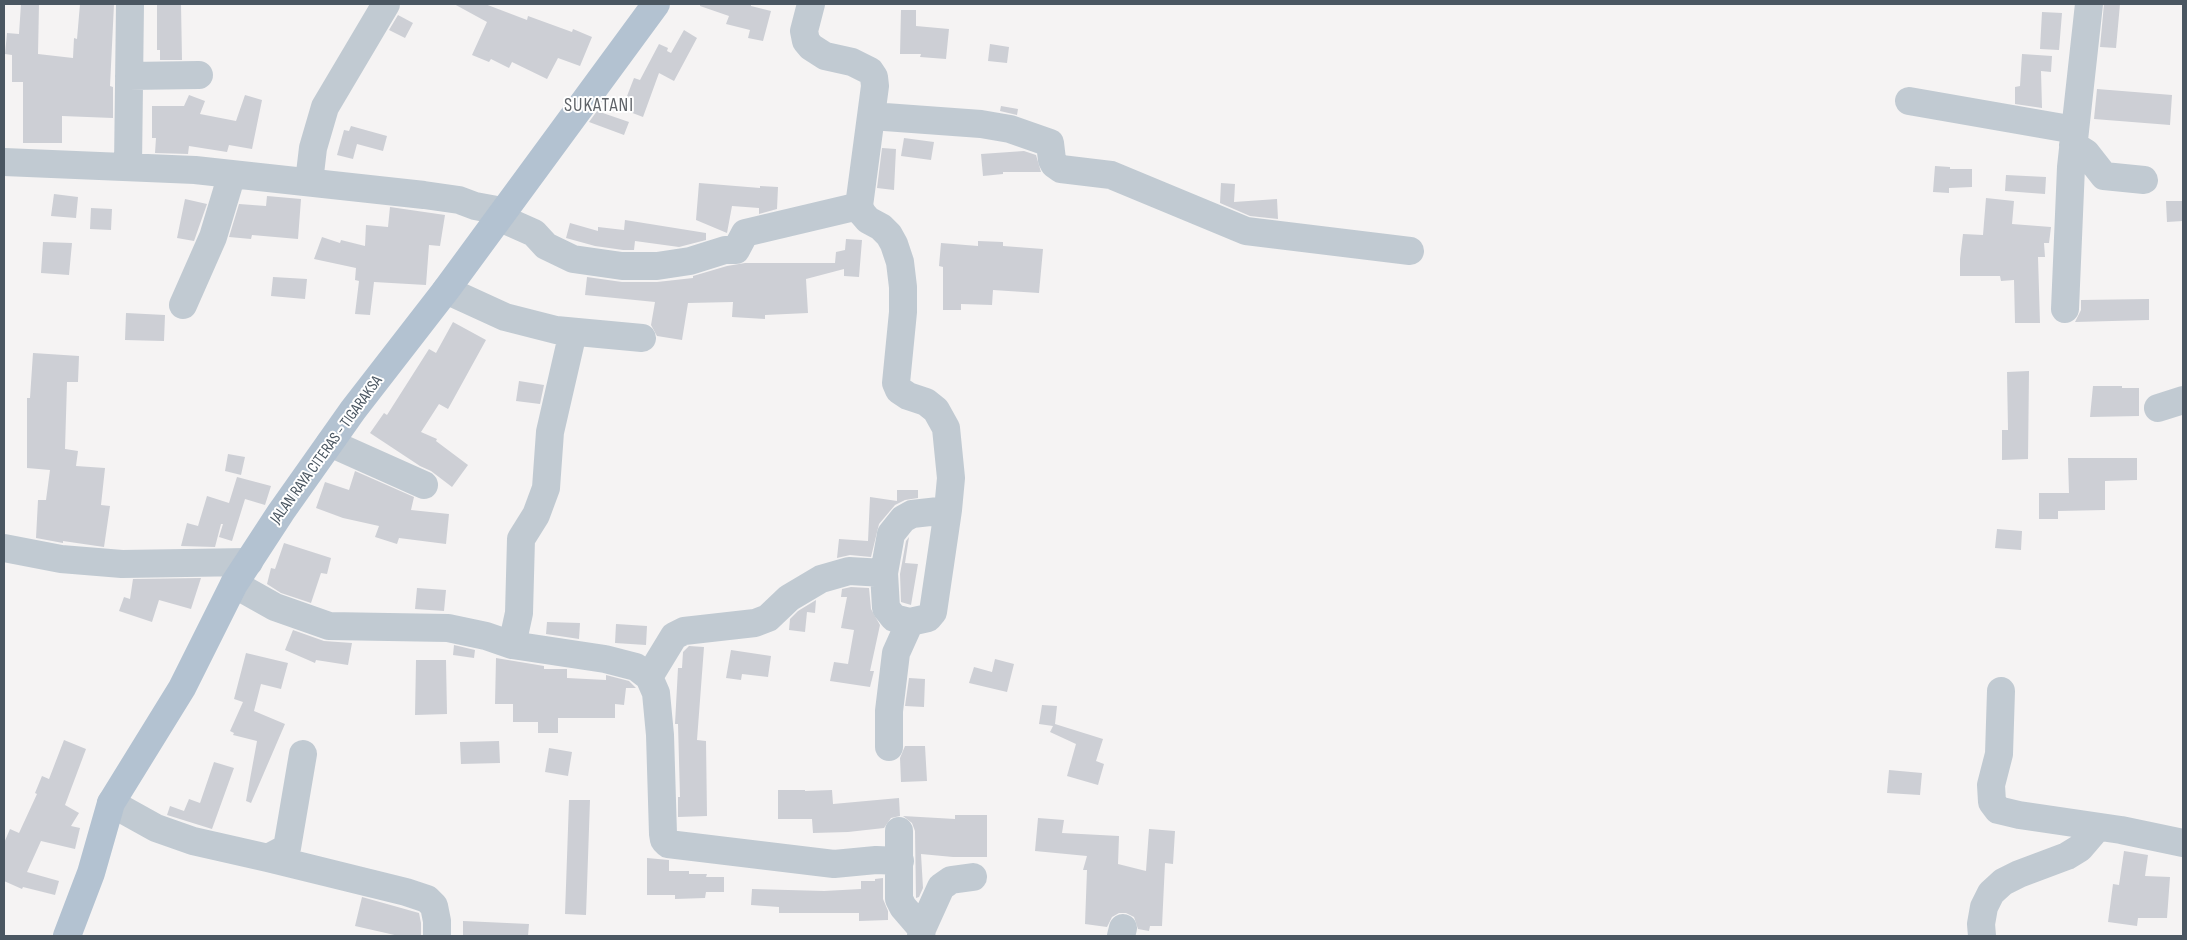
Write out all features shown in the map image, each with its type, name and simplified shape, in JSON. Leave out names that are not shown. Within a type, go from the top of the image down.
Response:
[{"type":"main road","name":"JALAN RAYA CITERAS - TIGARAKSA","points":[[67,936],[91,873],[111,803],[182,688],[234,584],[281,512],[330,443],[446,290],[656,4]]},
{"type":"street","points":[[128,166],[130,4]]},
{"type":"street","points":[[309,182],[313,148],[325,107],[386,4]]},
{"type":"street","points":[[811,4],[804,31],[806,41],[812,48],[825,56],[852,62],[870,71],[874,77],[875,86],[859,206],[868,220],[881,227],[888,235],[897,252],[903,287],[903,312],[896,383],[899,390],[926,402],[936,410],[946,428],[951,478],[948,510],[933,612],[928,618],[910,622],[894,618],[886,608],[884,573],[891,534],[903,518],[912,514],[948,510]]},
{"type":"street","points":[[2065,309],[2074,138],[2089,4]]},
{"type":"street","points":[[129,76],[199,75]]},
{"type":"street","points":[[1909,101],[2074,138],[2104,176],[2144,180]]},
{"type":"street","points":[[871,116],[981,124],[1010,129],[1050,143],[1052,160],[1061,169],[1111,175],[1246,231],[1410,251]]},
{"type":"street","points":[[4,162],[128,166],[232,174],[459,200],[500,214],[534,233],[546,246],[573,259],[622,266],[657,266],[690,261],[725,250],[736,250],[745,233],[859,206]]},
{"type":"street","points":[[183,305],[213,237],[232,174]]},
{"type":"street","points":[[446,290],[505,317],[556,330],[642,338]]},
{"type":"street","points":[[512,645],[519,613],[521,539],[536,515],[546,488],[550,432],[573,332]]},
{"type":"street","points":[[2158,408],[2183,400]]},
{"type":"street","points":[[330,443],[424,485]]},
{"type":"street","points":[[4,548],[61,559],[122,564],[249,562]]},
{"type":"street","points":[[648,677],[674,636],[684,631],[755,623],[768,618],[789,598],[821,579],[849,571],[884,573]]},
{"type":"street","points":[[234,584],[275,607],[329,626],[448,628],[486,636],[512,645],[605,659],[636,667],[648,677],[656,693],[660,735],[663,834],[664,840],[668,844],[834,864],[881,860],[900,861]]},
{"type":"street","points":[[888,747],[889,711],[896,653],[910,622]]},
{"type":"street","points":[[2002,690],[1999,754],[1991,785],[1992,802],[1998,810],[2019,816],[2098,827],[2183,844]]},
{"type":"street","points":[[268,858],[287,848],[303,754]]},
{"type":"street","points":[[111,803],[156,828],[193,841],[268,858],[427,899],[434,906],[437,920],[437,936]]},
{"type":"street","points":[[1982,936],[1981,924],[1984,907],[1991,893],[2003,882],[2019,874],[2068,856],[2080,848],[2098,827]]},
{"type":"street","points":[[899,831],[899,898],[903,907],[921,932]]},
{"type":"street","points":[[921,932],[941,887],[951,880],[973,877]]},
{"type":"building","points":[[21,4],[39,4],[38,54],[73,58],[74,38],[77,39],[80,4],[114,4],[110,86],[113,87],[113,118],[62,116],[62,143],[23,143],[23,82],[12,82],[12,55],[5,54],[7,33],[19,34]]},
{"type":"building","points":[[157,4],[181,4],[182,60],[160,60],[160,50],[157,50]]},
{"type":"building","points":[[454,4],[485,4],[527,20],[528,16],[572,32],[573,29],[592,37],[580,66],[558,58],[547,79],[512,62],[509,68],[491,59],[489,62],[472,55],[487,22]]},
{"type":"building","points":[[700,4],[751,4],[751,6],[771,11],[763,41],[748,38],[750,30],[726,24],[729,16],[700,6]]},
{"type":"building","points":[[2104,4],[2120,4],[2116,48],[2100,47]]},
{"type":"building","points":[[901,10],[916,10],[916,26],[949,29],[946,59],[920,57],[921,54],[900,54]]},
{"type":"building","points":[[2042,12],[2062,13],[2059,50],[2040,49]]},
{"type":"building","points":[[398,15],[413,23],[405,38],[389,30]]},
{"type":"building","points":[[684,30],[697,38],[674,81],[659,73],[643,117],[622,109],[634,78],[640,80],[659,44],[668,48],[667,51],[671,53]]},
{"type":"building","points":[[990,44],[1009,47],[1007,63],[988,61]]},
{"type":"building","points":[[2022,54],[2052,56],[2051,72],[2041,71],[2042,108],[2015,104],[2015,87],[2020,86]]},
{"type":"building","points":[[2097,89],[2172,95],[2170,125],[2094,119]]},
{"type":"building","points":[[189,95],[205,101],[200,114],[236,121],[245,95],[262,100],[252,149],[229,145],[227,152],[189,146],[188,154],[155,153],[156,138],[152,138],[152,106],[184,106]]},
{"type":"building","points":[[1001,106],[1018,109],[1017,115],[1000,111]]},
{"type":"building","points":[[597,111],[629,122],[624,135],[589,122]]},
{"type":"building","points":[[351,126],[387,136],[383,151],[357,144],[353,159],[337,155],[344,130],[349,131]]},
{"type":"building","points":[[904,138],[934,142],[931,160],[901,156]]},
{"type":"building","points":[[882,148],[896,149],[894,190],[877,188]]},
{"type":"building","points":[[1024,151],[1036,155],[1041,172],[1003,172],[1003,174],[983,176],[981,154]]},
{"type":"building","points":[[1935,166],[1950,167],[1950,169],[1972,169],[1972,187],[1949,188],[1949,193],[1933,192]]},
{"type":"building","points":[[2006,175],[2046,177],[2045,194],[2005,191]]},
{"type":"building","points":[[699,183],[760,188],[760,186],[778,187],[777,209],[759,214],[759,208],[732,206],[727,233],[696,220]]},
{"type":"building","points":[[1221,183],[1235,184],[1234,202],[1277,199],[1278,219],[1250,216],[1220,203]]},
{"type":"building","points":[[54,194],[78,197],[76,218],[51,216]]},
{"type":"building","points":[[267,196],[301,199],[298,239],[252,235],[251,239],[229,237],[239,204],[266,206]]},
{"type":"building","points":[[1986,198],[2014,201],[2012,224],[2051,227],[2049,243],[2044,243],[2045,257],[2038,257],[2040,323],[2015,323],[2014,280],[2001,281],[2000,276],[1960,276],[1963,234],[1983,235]]},
{"type":"building","points":[[185,199],[207,204],[194,241],[177,238]]},
{"type":"building","points":[[2166,201],[2183,201],[2183,221],[2167,222]]},
{"type":"building","points":[[390,207],[445,215],[440,246],[429,245],[426,285],[374,282],[370,315],[355,314],[359,281],[355,280],[356,268],[314,259],[322,237],[340,243],[341,240],[365,246],[366,225],[388,227]]},
{"type":"building","points":[[91,208],[112,209],[111,230],[90,229]]},
{"type":"building","points":[[625,220],[706,233],[706,240],[679,247],[635,241],[634,250],[623,250],[595,246],[566,238],[570,223],[598,231],[598,227],[624,230]]},
{"type":"building","points":[[846,239],[862,240],[859,277],[844,276],[844,269],[806,279],[808,313],[765,315],[765,319],[732,317],[733,302],[688,303],[682,340],[657,336],[651,325],[655,302],[585,295],[587,277],[622,282],[657,282],[693,278],[693,276],[727,266],[745,263],[835,263],[836,252],[845,250]]},
{"type":"building","points":[[978,241],[1003,242],[1003,246],[1043,249],[1039,293],[993,290],[992,305],[961,304],[961,310],[943,310],[943,267],[939,266],[941,243],[978,246]]},
{"type":"building","points":[[43,242],[72,243],[69,275],[41,273]]},
{"type":"building","points":[[273,277],[307,279],[305,299],[271,296]]},
{"type":"building","points":[[2149,299],[2149,320],[2075,322],[2081,310],[2081,300]]},
{"type":"building","points":[[126,313],[165,315],[164,341],[125,340]]},
{"type":"building","points":[[453,322],[486,340],[448,409],[439,404],[421,432],[437,439],[436,441],[468,465],[452,487],[431,471],[420,466],[370,433],[384,413],[387,415],[429,349],[436,353]]},
{"type":"building","points":[[33,353],[79,356],[78,382],[67,382],[65,449],[78,451],[76,466],[105,468],[101,505],[110,506],[104,547],[36,538],[38,500],[46,500],[50,470],[27,468],[27,398],[30,398]]},
{"type":"building","points":[[2029,371],[2028,459],[2002,460],[2002,430],[2008,430],[2007,372]]},
{"type":"building","points":[[519,381],[544,385],[540,404],[516,401]]},
{"type":"building","points":[[2093,386],[2139,388],[2139,416],[2090,417]]},
{"type":"building","points":[[228,454],[245,457],[241,475],[225,471]]},
{"type":"building","points":[[2068,458],[2137,458],[2137,480],[2105,481],[2105,510],[2058,511],[2058,519],[2039,519],[2039,493],[2069,493]]},
{"type":"building","points":[[355,471],[414,497],[411,510],[449,514],[446,544],[399,538],[397,544],[375,537],[379,526],[343,518],[316,508],[325,482],[349,490]]},
{"type":"building","points":[[237,477],[271,486],[265,505],[245,499],[232,541],[219,537],[223,524],[221,524],[215,547],[181,546],[187,523],[198,526],[207,496],[229,503]]},
{"type":"building","points":[[897,490],[918,490],[918,498],[905,500],[895,505],[879,524],[871,557],[850,555],[837,558],[839,539],[868,541],[870,497],[897,501]]},
{"type":"building","points":[[1997,529],[2022,531],[2021,550],[1995,548]]},
{"type":"building","points":[[909,537],[905,563],[918,564],[911,605],[901,602],[900,574],[906,541]]},
{"type":"building","points":[[284,543],[331,558],[327,574],[321,573],[311,603],[281,593],[267,584],[271,568],[275,569]]},
{"type":"building","points":[[201,578],[191,609],[159,600],[152,622],[119,611],[124,597],[130,599],[133,579]]},
{"type":"building","points":[[851,587],[869,588],[871,609],[880,625],[870,671],[874,671],[870,687],[830,681],[834,662],[848,664],[854,630],[841,628],[847,597],[841,597],[842,589]]},
{"type":"building","points":[[417,588],[446,590],[444,611],[415,609]]},
{"type":"building","points":[[816,600],[815,613],[807,612],[805,632],[789,630],[790,619],[798,611]]},
{"type":"building","points":[[547,622],[580,623],[579,639],[546,634]]},
{"type":"building","points":[[616,624],[647,626],[646,645],[615,643]]},
{"type":"building","points":[[293,630],[324,641],[352,643],[348,665],[316,660],[315,663],[285,650]]},
{"type":"building","points":[[454,645],[475,650],[474,658],[453,655]]},
{"type":"building","points":[[689,646],[704,647],[697,740],[706,741],[707,816],[678,817],[678,797],[680,797],[678,724],[675,724],[678,668],[682,668],[683,652]]},
{"type":"building","points":[[731,650],[771,656],[768,677],[742,674],[741,680],[726,678]]},
{"type":"building","points":[[246,653],[288,663],[281,689],[261,684],[254,711],[285,724],[251,803],[246,801],[257,741],[233,735],[234,733],[230,731],[243,702],[234,699]]},
{"type":"building","points":[[496,658],[544,666],[544,669],[567,669],[567,678],[606,680],[606,675],[629,681],[636,688],[626,688],[624,705],[615,704],[615,718],[558,718],[558,733],[538,733],[538,722],[513,722],[513,704],[495,704]]},
{"type":"building","points":[[995,659],[1014,664],[1007,692],[969,683],[974,667],[992,672]]},
{"type":"building","points":[[416,660],[446,660],[447,714],[415,715]]},
{"type":"building","points":[[909,678],[925,679],[924,707],[905,706]]},
{"type":"building","points":[[1042,705],[1057,706],[1055,724],[1103,739],[1096,761],[1104,764],[1098,785],[1067,776],[1076,744],[1050,732],[1053,726],[1039,724]]},
{"type":"building","points":[[64,740],[86,749],[65,805],[79,813],[71,826],[80,828],[75,849],[41,841],[27,872],[59,881],[55,895],[23,887],[22,889],[4,881],[4,843],[10,829],[19,833],[37,794],[35,793],[42,776],[49,779]]},
{"type":"building","points":[[499,741],[500,763],[461,764],[460,742]]},
{"type":"building","points":[[905,746],[925,746],[927,781],[901,782],[900,758]]},
{"type":"building","points":[[549,748],[572,752],[568,776],[545,772]]},
{"type":"building","points":[[214,762],[234,768],[212,829],[167,815],[170,806],[184,811],[189,799],[200,803]]},
{"type":"building","points":[[1889,770],[1922,773],[1920,795],[1887,793]]},
{"type":"building","points":[[778,790],[832,790],[833,804],[899,798],[900,816],[891,818],[884,828],[813,833],[812,819],[778,819]]},
{"type":"building","points":[[569,800],[590,800],[586,915],[565,914]]},
{"type":"building","points":[[955,815],[987,815],[987,857],[953,857],[921,854],[923,888],[919,897],[916,898],[915,831],[912,823],[903,816],[955,819]]},
{"type":"building","points":[[1038,818],[1064,820],[1062,833],[1119,836],[1118,864],[1146,871],[1149,829],[1175,831],[1173,864],[1165,863],[1162,926],[1150,926],[1149,931],[1138,929],[1134,917],[1126,913],[1119,913],[1112,917],[1107,927],[1085,924],[1087,870],[1083,870],[1087,856],[1035,851]]},
{"type":"building","points":[[2124,851],[2148,855],[2145,876],[2170,877],[2167,918],[2138,918],[2137,926],[2108,922],[2113,884],[2119,885]]},
{"type":"building","points":[[647,858],[669,860],[669,871],[689,871],[689,874],[707,874],[706,877],[724,877],[724,892],[706,892],[705,898],[675,899],[675,895],[647,895]]},
{"type":"building","points":[[883,878],[883,899],[888,911],[888,920],[859,921],[859,913],[779,913],[779,907],[751,905],[752,889],[824,891],[861,889],[861,881],[875,881],[875,879]]},
{"type":"building","points":[[362,897],[419,913],[421,936],[399,936],[355,926]]},
{"type":"building","points":[[463,921],[529,924],[528,936],[463,936]]},
{"type":"district","name":"SUKATANI","points":[[599,106]]}]
